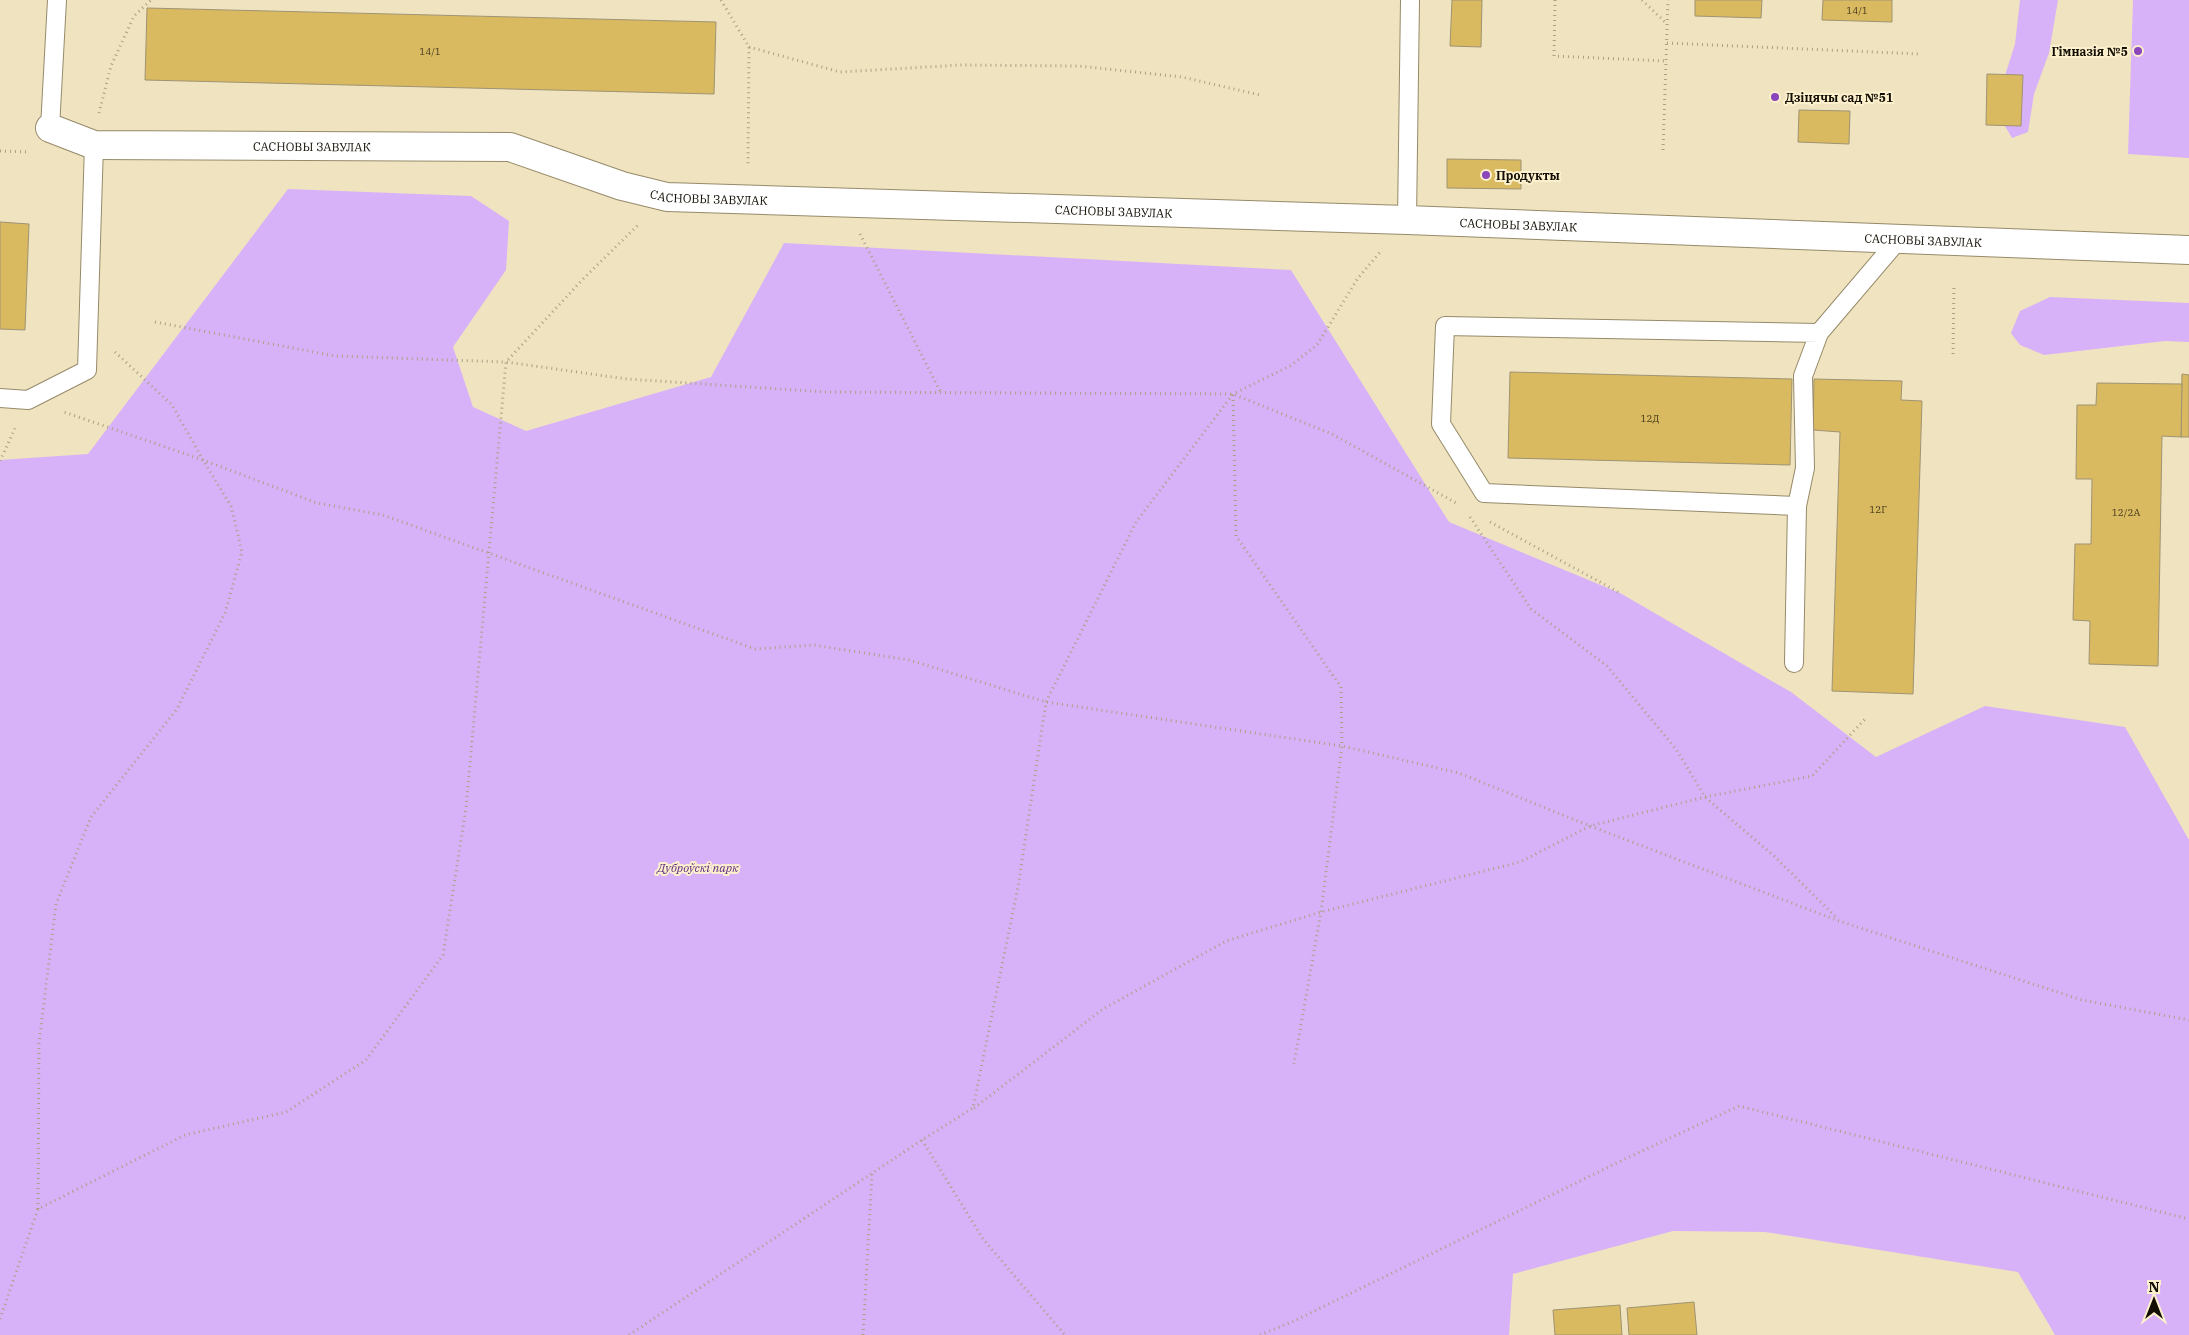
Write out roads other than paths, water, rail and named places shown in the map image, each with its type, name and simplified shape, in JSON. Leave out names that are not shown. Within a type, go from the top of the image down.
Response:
[{"type":"street","name":"САСНОВЫ ЗАВУЛАК","points":[[50,128],[94,145],[510,147],[622,186],[667,197],[1407,220],[2189,250]]},
{"type":"lane","points":[[50,128],[57,0]]},
{"type":"lane","points":[[1407,220],[1410,0]]},
{"type":"lane","points":[[0,398],[28,400],[87,370],[94,145]]},
{"type":"lane","points":[[1794,663],[1797,506],[1805,468],[1803,376],[1819,333],[1899,239]]},
{"type":"lane","points":[[1797,506],[1484,493],[1441,424],[1444,326],[1819,333]]},
{"type":"place","name":"Гімназія №5","points":[[2138,51]]},
{"type":"place","name":"Дзіцячы сад №51","points":[[1775,97]]},
{"type":"place","name":"Продукты","points":[[1486,175]]},
{"type":"park label","name":"Дуброўскі парк","points":[[698,867]]}]
